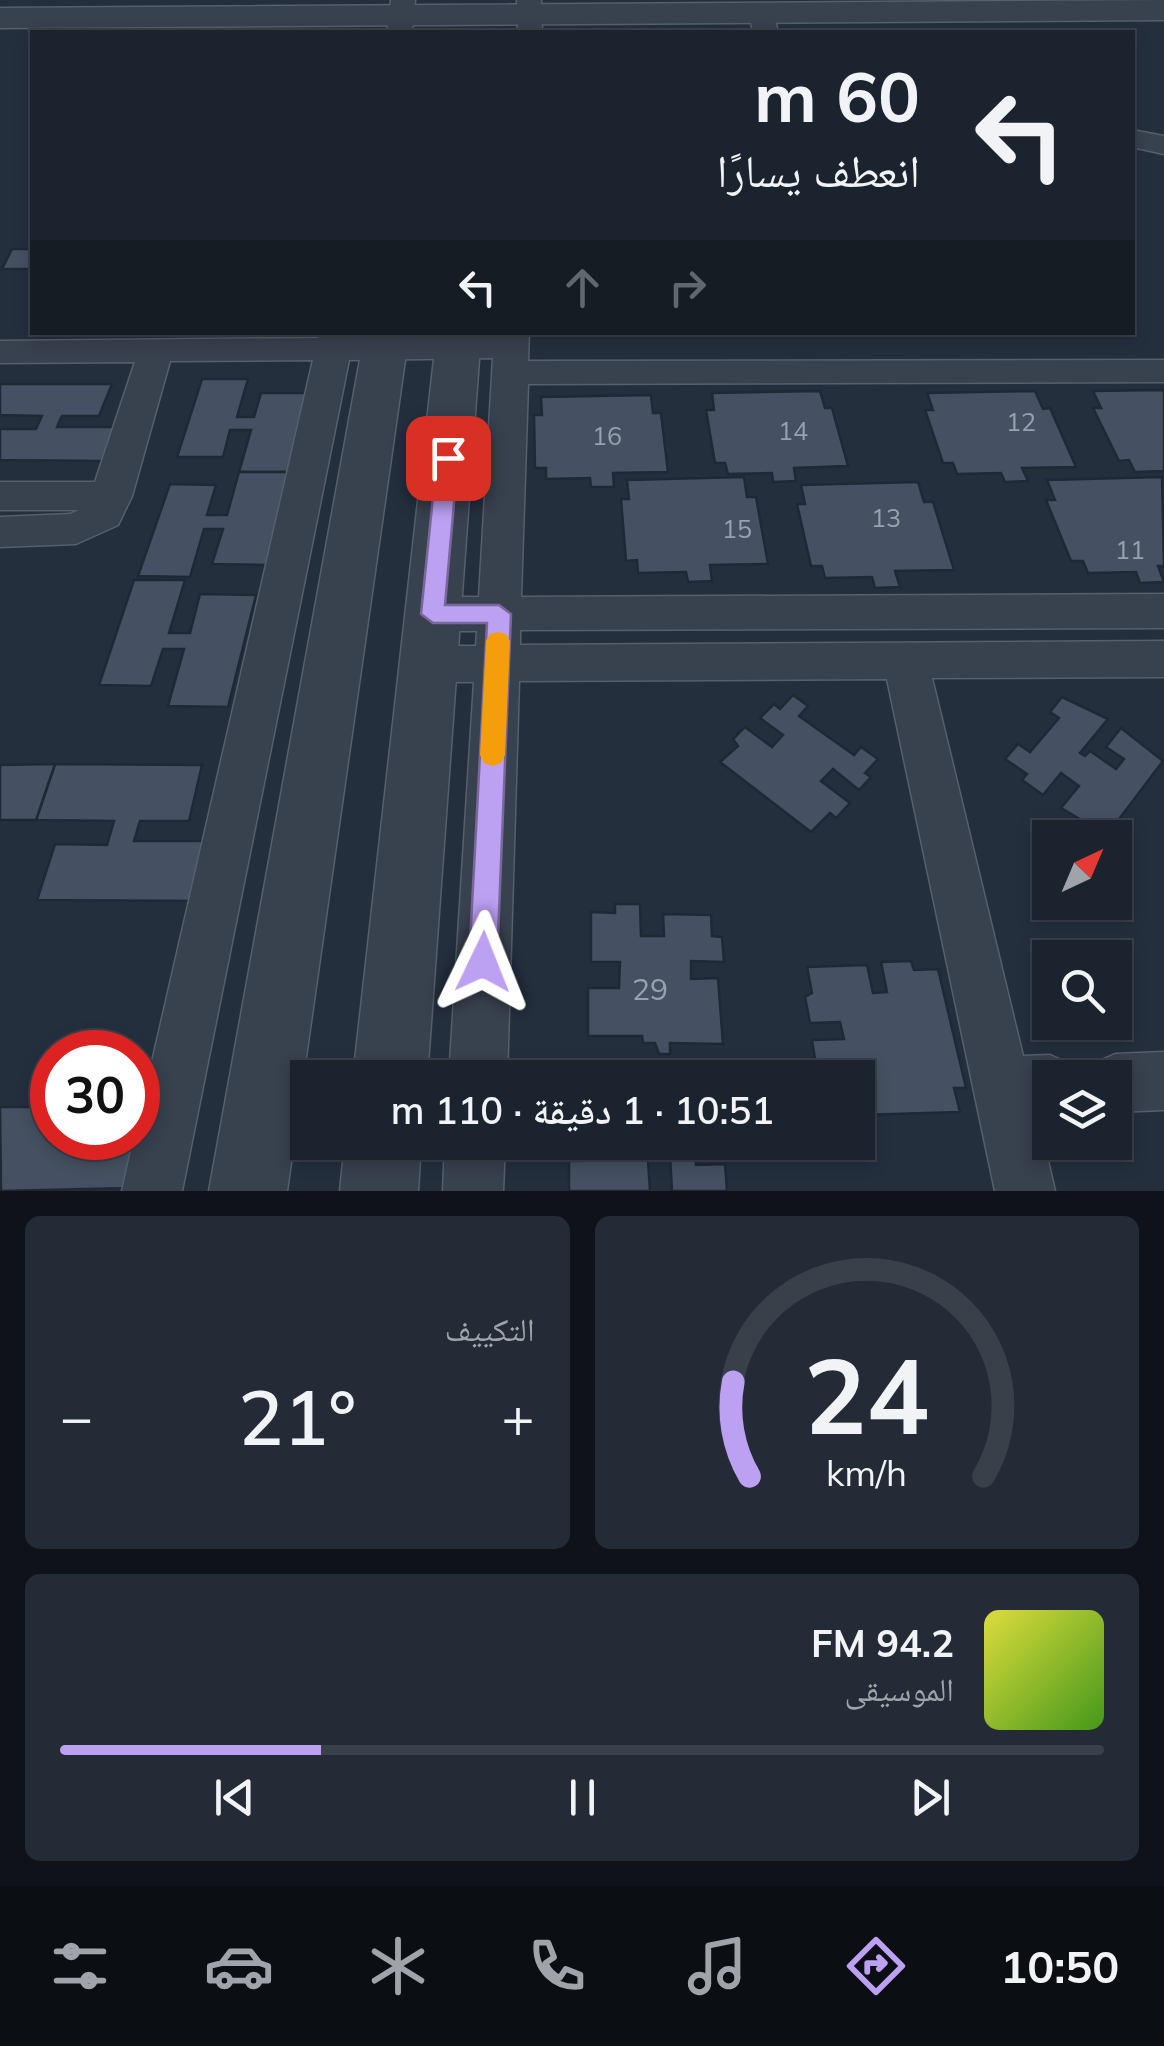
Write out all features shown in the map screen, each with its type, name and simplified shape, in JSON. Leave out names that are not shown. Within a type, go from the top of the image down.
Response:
[{"type":"street","points":[[0,18],[530,16],[764,23],[1164,10]]},
{"type":"street","points":[[1135,139],[1164,146]]},
{"type":"street","points":[[827,335],[834,372]]},
{"type":"street","points":[[0,352],[156,351],[361,341],[834,372],[1164,371]]},
{"type":"street","points":[[152,1191],[361,341]]},
{"type":"street","points":[[248,1191],[361,341]]},
{"type":"street","points":[[479,1060],[499,614],[490,347]]},
{"type":"street","points":[[392,1060],[430,639],[490,347]]},
{"type":"street","points":[[0,532],[76,529],[104,515],[156,351]]},
{"type":"street","points":[[0,496],[112,496]]},
{"type":"street","points":[[430,639],[499,614],[1164,611]]},
{"type":"street","points":[[430,639],[497,664],[1164,660]]},
{"type":"street","points":[[906,662],[1026,1085],[1025,1191]]},
{"type":"street","points":[[1132,1082],[1164,1081]]},
{"type":"street","points":[[379,1191],[382,1160]]},
{"type":"street","points":[[473,1191],[474,1160]]},
{"type":"building","points":[[12,249],[30,249],[30,269],[2,269]]},
{"type":"building","points":[[202,379],[248,379],[237,417],[254,417],[261,393],[308,393],[290,472],[239,472],[251,430],[230,430],[223,457],[177,457]]},
{"type":"building","points":[[0,384],[112,384],[99,416],[62,416],[57,427],[116,427],[103,461],[0,460],[0,429],[36,429],[42,416],[0,415]]},
{"type":"building","points":[[1164,390],[1164,471],[1135,472],[1129,460],[1119,461],[1093,408],[1101,408],[1093,391]]},
{"type":"building","points":[[820,391],[825,408],[832,408],[848,466],[794,468],[796,481],[773,482],[772,473],[728,474],[725,463],[715,463],[706,410],[714,410],[712,393]]},
{"type":"building","points":[[1035,391],[1043,409],[1050,408],[1076,467],[1022,468],[1028,481],[1005,482],[1001,473],[957,474],[953,463],[943,463],[925,410],[933,410],[927,393]]},
{"type":"building","points":[[651,395],[653,413],[661,413],[668,472],[613,473],[614,487],[591,487],[590,478],[546,479],[546,468],[535,468],[534,415],[542,415],[541,397]]},
{"type":"building","points":[[239,472],[290,472],[267,565],[212,564],[223,529],[204,529],[190,577],[138,576],[170,484],[216,485],[207,515],[227,515]]},
{"type":"building","points":[[744,477],[747,497],[756,497],[768,564],[710,565],[712,581],[688,582],[686,572],[638,573],[637,560],[626,561],[621,499],[629,499],[627,480]]},
{"type":"building","points":[[1162,477],[1164,566],[1158,566],[1164,582],[1140,583],[1136,572],[1088,573],[1083,561],[1071,561],[1046,500],[1055,500],[1047,480]]},
{"type":"building","points":[[918,482],[924,502],[933,502],[954,570],[895,571],[900,587],[875,588],[872,577],[825,578],[822,566],[811,566],[797,504],[805,504],[801,485]]},
{"type":"building","points":[[134,580],[185,580],[169,633],[190,633],[200,594],[256,595],[228,707],[168,706],[184,649],[163,649],[151,686],[99,685]]},
{"type":"building","points":[[793,695],[808,706],[799,716],[854,755],[861,747],[878,759],[865,773],[871,777],[859,790],[833,769],[821,781],[850,803],[836,818],[830,813],[811,832],[720,762],[738,746],[733,739],[745,727],[772,747],[783,735],[760,718],[774,704],[780,709]]},
{"type":"building","points":[[1062,697],[1108,719],[1080,753],[1085,756],[1090,751],[1116,769],[1124,759],[1106,747],[1121,728],[1163,761],[1118,820],[1081,820],[1061,808],[1079,786],[1061,773],[1043,795],[1022,780],[1027,774],[1005,759],[1018,744],[1030,752],[1059,718],[1050,712]]},
{"type":"building","points":[[55,764],[202,765],[189,821],[140,821],[134,841],[213,841],[199,901],[37,900],[55,844],[107,845],[114,821],[36,820]]},
{"type":"building","points":[[55,764],[36,820],[0,820],[0,765]]},
{"type":"building","points":[[615,904],[640,904],[641,936],[664,936],[663,914],[711,915],[712,936],[722,937],[724,962],[691,961],[691,979],[718,978],[723,1044],[670,1043],[670,1054],[659,1054],[655,1043],[643,1043],[642,1036],[588,1036],[588,988],[619,988],[620,962],[591,962],[591,912],[615,913]]},
{"type":"building","points":[[911,961],[914,970],[938,969],[966,1088],[954,1088],[960,1112],[875,1114],[875,1060],[815,1060],[812,1040],[844,1039],[840,1022],[810,1023],[805,997],[812,993],[807,967],[867,965],[873,993],[887,992],[881,962]]},
{"type":"building","points":[[0,1107],[30,1107],[30,1160],[134,1160],[128,1188],[1,1191]]},
{"type":"building","points":[[648,1160],[650,1191],[569,1191],[569,1161]]},
{"type":"building","points":[[670,1160],[696,1160],[696,1165],[725,1164],[727,1191],[672,1191]]},
{"type":"slow traffic","points":[[493,755],[498,641]]},
{"type":"route","points":[[448,458],[433,614],[499,614],[483,962]]}]
